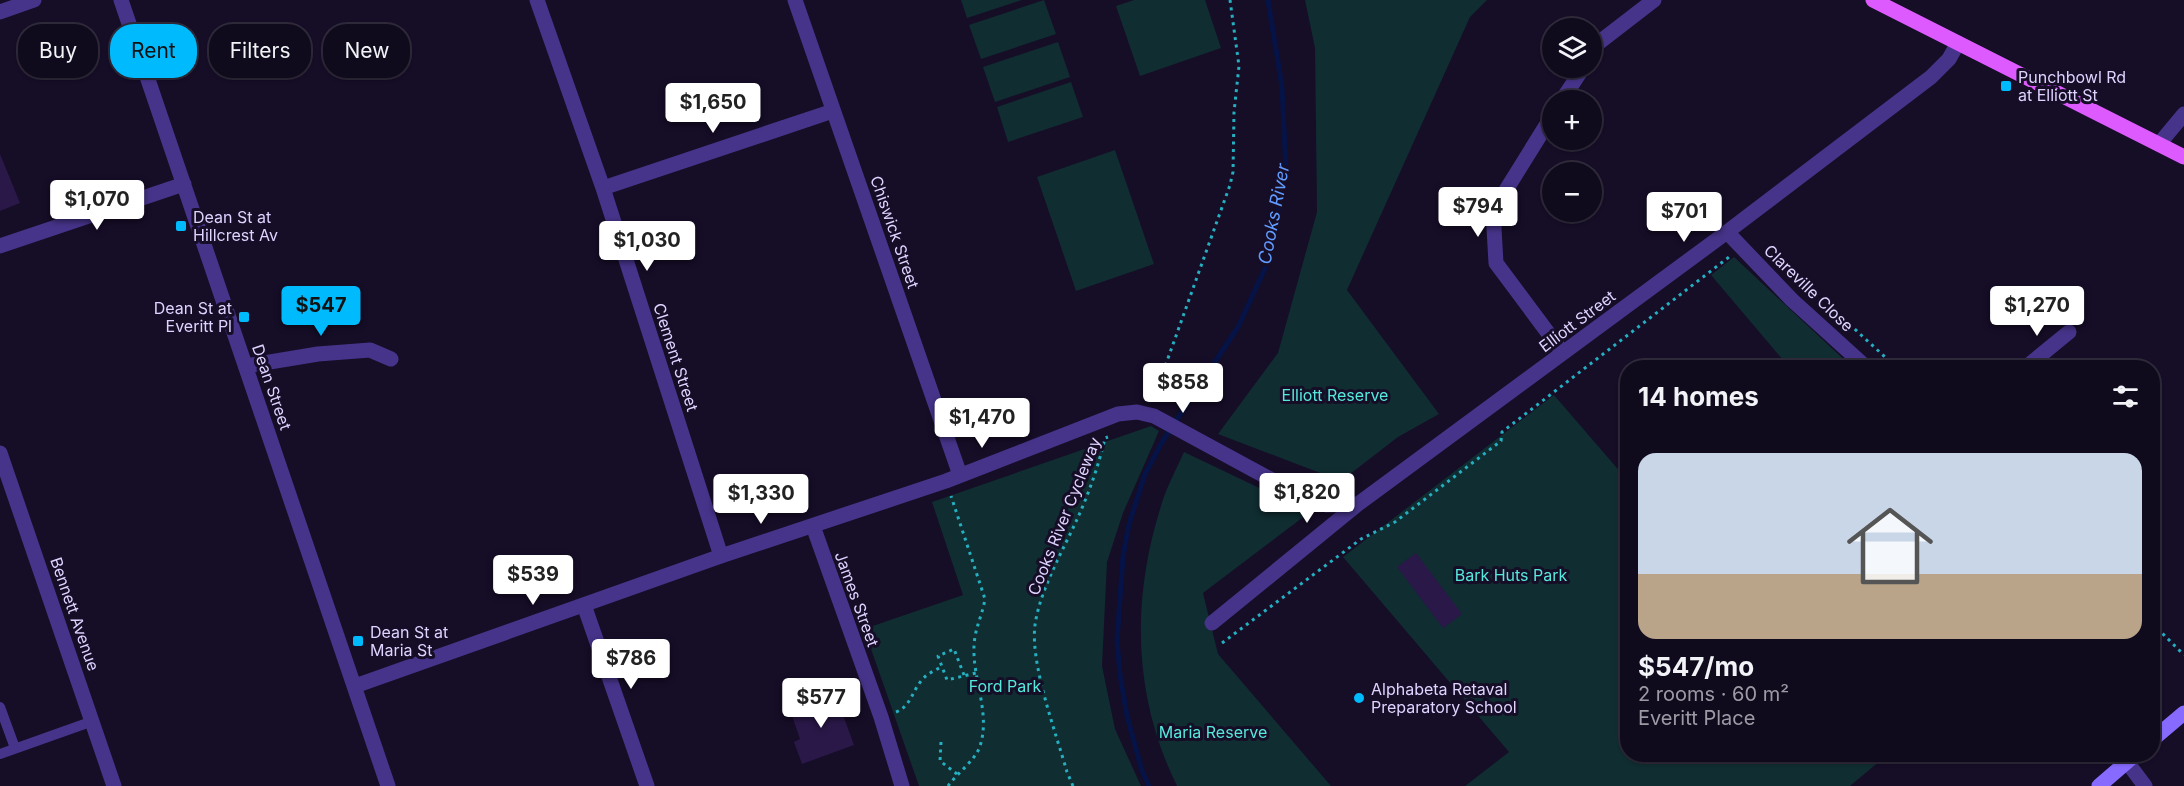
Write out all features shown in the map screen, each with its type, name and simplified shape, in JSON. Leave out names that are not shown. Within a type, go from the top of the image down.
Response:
[{"type":"main road","points":[[1873,0],[2184,157]]},
{"type":"main road","points":[[2160,733],[2184,713]]},
{"type":"main road","points":[[2099,786],[2126,762]]},
{"type":"street","points":[[0,12],[34,0]]},
{"type":"street","name":"Dean Street","points":[[120,0],[388,786]]},
{"type":"street","name":"Clement Street","points":[[537,0],[603,188],[721,556]]},
{"type":"street","name":"Chiswick Street","points":[[795,0],[960,475]]},
{"type":"street","points":[[1602,40],[1654,0]]},
{"type":"street","name":"Elliott Street","points":[[1212,623],[1358,504],[1727,232],[1931,77],[1949,59],[1958,43]]},
{"type":"street","points":[[603,188],[833,111]]},
{"type":"street","points":[[2159,144],[2184,114]]},
{"type":"street","points":[[1542,132],[1493,211],[1496,263],[1563,353]]},
{"type":"street","points":[[0,246],[184,184]]},
{"type":"street","name":"Clareville Close","points":[[1727,232],[1791,300],[1858,360]]},
{"type":"street","points":[[2035,360],[2069,332]]},
{"type":"street","points":[[246,366],[318,354],[370,350],[391,359]]},
{"type":"street","points":[[355,686],[721,556],[946,481],[1118,414],[1149,415],[1285,487],[1327,505],[1358,504]]},
{"type":"street","name":"Bennett Avenue","points":[[0,453],[114,786]]},
{"type":"street","name":"James Street","points":[[813,526],[881,717],[902,786]]},
{"type":"street","points":[[584,605],[647,786]]},
{"type":"street","points":[[2133,762],[2145,786]]},
{"type":"lane","points":[[0,707],[15,748]]},
{"type":"lane","points":[[0,754],[93,721]]},
{"type":"path","points":[[1149,415],[1231,179],[1239,66],[1230,0]]},
{"type":"path","points":[[1771,253],[1887,360]]},
{"type":"path","points":[[1222,642],[1361,539],[1395,522],[1501,441],[1502,432],[1729,257]]},
{"type":"path","name":"Cooks River Cycleway","points":[[1073,786],[1040,677],[1035,628],[1038,611],[1098,466],[1105,438],[1116,434]]},
{"type":"path","points":[[946,481],[985,599],[983,611],[974,632],[976,673],[983,713],[980,747],[948,786]]},
{"type":"path","points":[[2160,631],[2184,655]]},
{"type":"path","points":[[964,675],[954,649],[938,656],[947,680],[976,673]]},
{"type":"path","points":[[881,717],[901,710],[909,702],[920,681],[942,667]]},
{"type":"path","points":[[941,742],[940,761],[957,774]]},
{"type":"green space","points":[[961,0],[1022,0],[967,18]]},
{"type":"green space","points":[[1044,0],[1056,34],[981,59],[969,25]]},
{"type":"green space","points":[[1134,0],[1205,0],[1221,48],[1140,76],[1116,6]]},
{"type":"green space","name":"Elliott Reserve","points":[[1305,0],[1487,0],[1470,17],[1347,290],[1439,414],[1398,437],[1341,481],[1218,434],[1278,353],[1317,212],[1315,48]]},
{"type":"green space","points":[[1058,42],[1070,77],[995,102],[983,67]]},
{"type":"green space","points":[[1071,82],[1083,117],[1008,142],[997,107]]},
{"type":"green space","points":[[1115,150],[1154,264],[1076,291],[1037,177]]},
{"type":"green space","points":[[1734,257],[1844,360],[1783,360],[1711,275]]},
{"type":"green space","name":"Bark Huts Park","points":[[1554,395],[1620,472],[1620,762],[1879,762],[1850,786],[1465,786],[1509,752],[1343,557]]},
{"type":"green space","name":"Ford Park","points":[[1151,426],[1159,431],[1123,513],[1107,562],[1102,666],[1115,729],[1141,786],[919,786],[864,629],[963,595],[932,502]]},
{"type":"green space","name":"Maria Reserve","points":[[1184,452],[1310,512],[1203,593],[1218,654],[1331,786],[1177,786],[1162,752],[1145,683],[1141,648],[1141,612],[1151,541],[1163,499]]},
{"type":"building","points":[[0,154],[20,203],[0,211]]},
{"type":"building","points":[[1416,553],[1462,614],[1443,628],[1397,567]]},
{"type":"building","points":[[835,693],[854,745],[802,764],[794,742],[800,739],[790,710]]},
{"type":"waterway","name":"Cooks River","points":[[1149,786],[1142,771],[1127,716],[1120,675],[1117,641],[1123,556],[1129,524],[1145,474],[1162,442],[1238,327],[1268,262],[1286,172],[1282,87],[1268,0]]},
{"type":"place","name":"Punchbowl Rd at Elliott St","points":[[2006,86]]},
{"type":"place","name":"Dean St at Hillcrest Av","points":[[181,226]]},
{"type":"place","name":"Dean St at Everitt Pl","points":[[244,317]]},
{"type":"place","name":"Dean St at Maria St","points":[[358,641]]},
{"type":"place","name":"Alphabeta Retaval Preparatory School","points":[[1359,698]]}]
